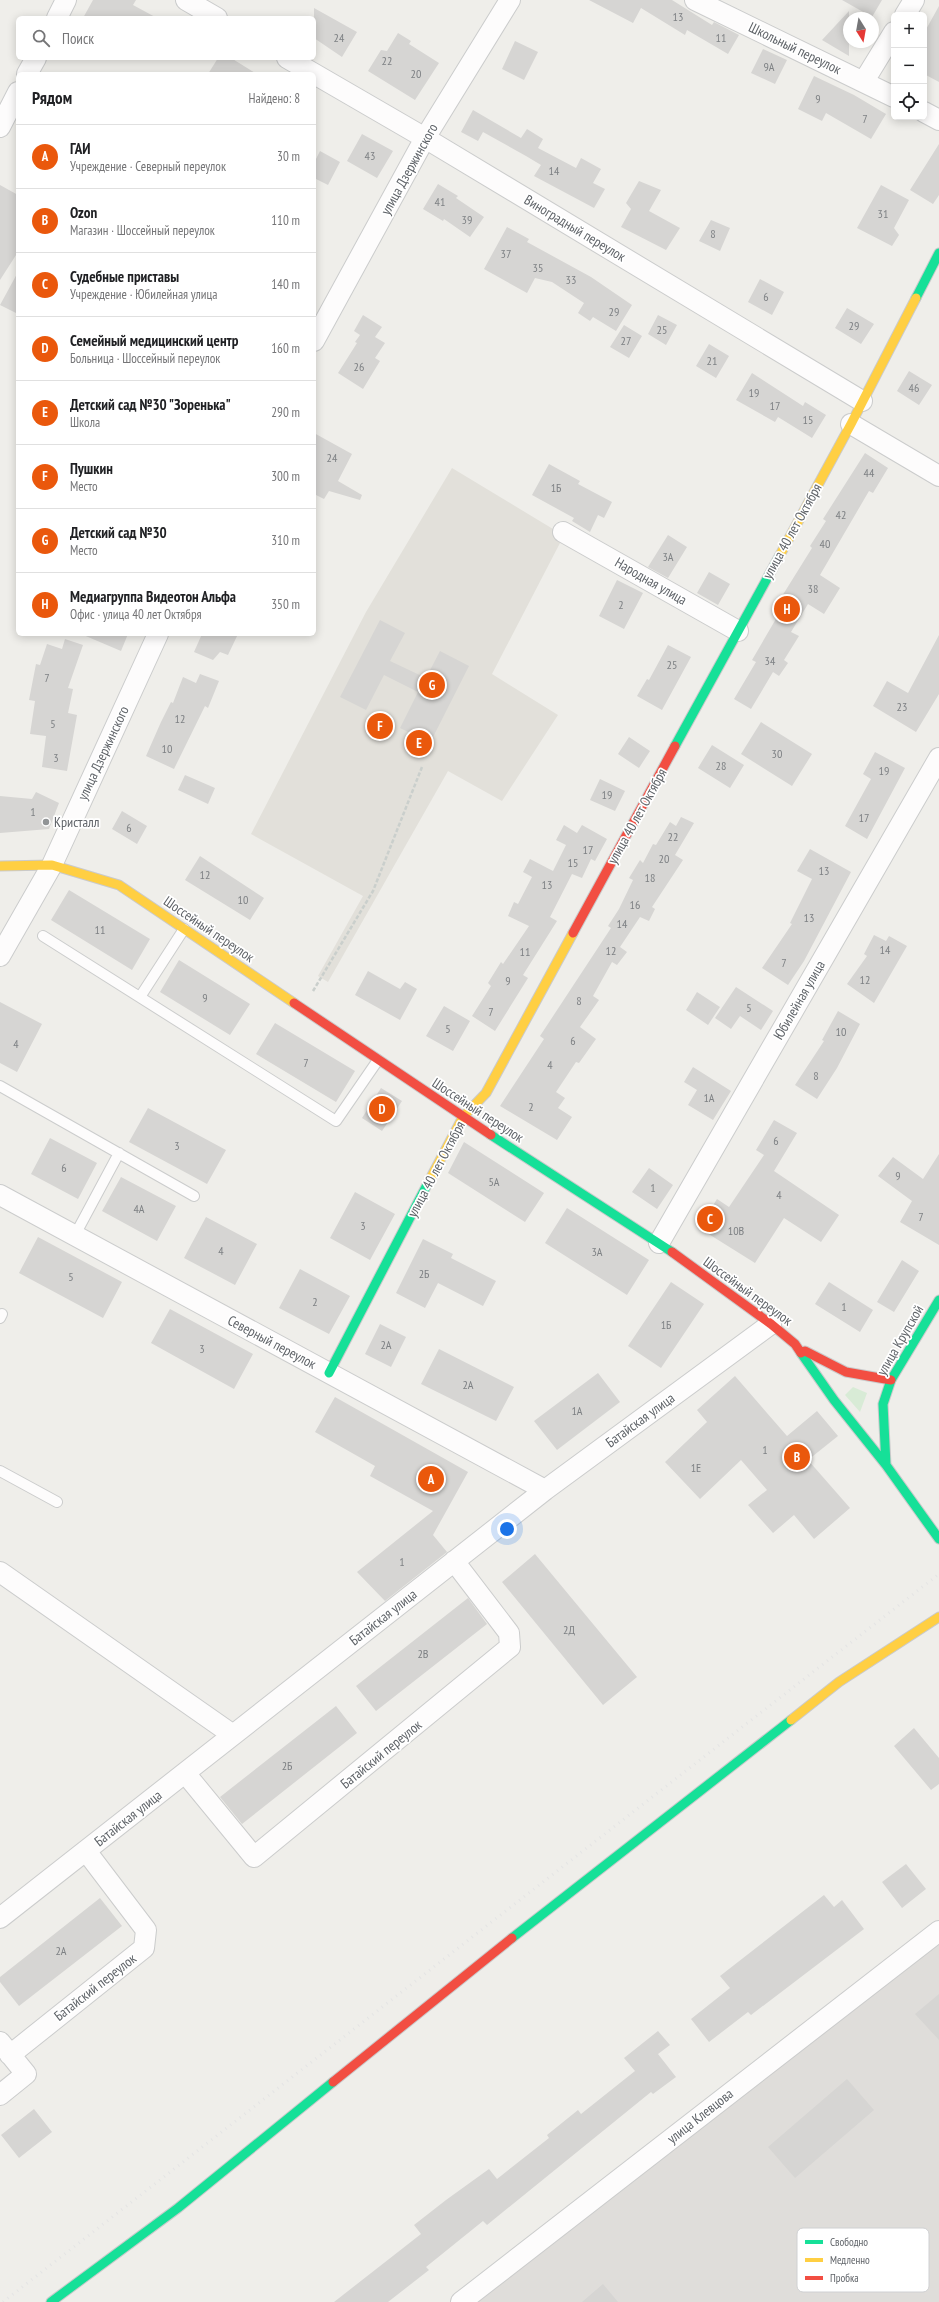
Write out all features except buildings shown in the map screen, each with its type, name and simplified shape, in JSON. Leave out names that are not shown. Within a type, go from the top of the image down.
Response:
[{"type":"street","points":[[58,16],[66,0]]},
{"type":"street","points":[[186,0],[214,16]]},
{"type":"street","name":"улица Дзержинского","points":[[316,337],[425,138],[510,0]]},
{"type":"street","points":[[907,12],[914,0]]},
{"type":"street","name":"Школьный переулок","points":[[707,3],[891,95]]},
{"type":"street","points":[[864,81],[891,37]]},
{"type":"street","points":[[29,72],[35,60]]},
{"type":"street","name":"Виноградный переулок","points":[[289,60],[310,72]]},
{"type":"street","name":"Виноградный переулок","points":[[316,75],[425,138],[862,401]]},
{"type":"street","points":[[0,127],[16,96]]},
{"type":"street","points":[[927,114],[939,120]]},
{"type":"street","name":"улица 40 лет Октября","points":[[330,1373],[463,1117],[486,1092],[851,424],[939,253]]},
{"type":"street","points":[[851,424],[939,476]]},
{"type":"street","name":"Народная улица","points":[[564,532],[738,631]]},
{"type":"street","name":"улица Дзержинского","points":[[0,956],[52,865],[157,636]]},
{"type":"street","name":"Юбилейная улица","points":[[659,1243],[939,758]]},
{"type":"street","name":"Шоссейный переулок","points":[[0,866],[52,865],[119,885],[463,1117],[659,1243],[771,1324],[796,1344],[834,1400],[886,1465]]},
{"type":"street","name":"Северный переулок","points":[[0,1195],[545,1490]]},
{"type":"street","name":"улица Крупской","points":[[886,1465],[883,1404],[891,1380],[939,1300]]},
{"type":"street","name":"Батайская улица","points":[[0,1918],[545,1490],[771,1324]]},
{"type":"street","points":[[796,1344],[826,1365],[861,1377],[891,1380]]},
{"type":"street","points":[[886,1465],[939,1539]]},
{"type":"street","name":"Батайский переулок","points":[[185,1773],[254,1857],[510,1647],[509,1633],[454,1561]]},
{"type":"street","points":[[0,1572],[233,1735]]},
{"type":"street","points":[[51,2302],[178,2208],[481,1962],[839,1682],[939,1617]]},
{"type":"street","name":"Батайский переулок","points":[[0,2095],[26,2074],[5,2049],[144,1948],[146,1930],[86,1851]]},
{"type":"street","name":"улица Клевцова","points":[[461,2302],[939,1931]]},
{"type":"lane","points":[[140,997],[184,929]]},
{"type":"lane","points":[[44,936],[336,1121],[378,1060]]},
{"type":"lane","points":[[0,1086],[194,1196]]},
{"type":"lane","points":[[75,1235],[119,1153]]},
{"type":"lane","points":[[0,1472],[57,1502]]},
{"type":"path","points":[[303,1009],[372,891],[422,766]]},
{"type":"shaded area","points":[[452,468],[553,529],[560,543],[492,674],[558,715],[502,801],[448,771],[328,982],[318,976],[363,896],[251,834],[366,612]]},
{"type":"shaded area","points":[[939,1940],[939,2302],[472,2302]]},
{"type":"green space","points":[[853,1387],[867,1393],[860,1412],[845,1395]]},
{"type":"railway","points":[[3,2302],[939,1574]]},
{"type":"traffic: fast","points":[[916,298],[939,253]]},
{"type":"traffic: fast","points":[[675,746],[780,555]]},
{"type":"traffic: fast","points":[[491,1135],[672,1252]]},
{"type":"traffic: fast","points":[[329,1373],[429,1181]]},
{"type":"traffic: fast","points":[[939,1300],[891,1380],[883,1404],[886,1465],[939,1539]]},
{"type":"traffic: fast","points":[[801,1353],[834,1400],[886,1465]]},
{"type":"traffic: fast","points":[[512,1938],[791,1720]]},
{"type":"traffic: fast","points":[[51,2302],[178,2208],[333,2082]]},
{"type":"traffic: slow","points":[[780,555],[851,424],[916,298]]},
{"type":"traffic: slow","points":[[0,866],[52,865],[119,885],[294,1003]]},
{"type":"traffic: slow","points":[[429,1181],[463,1117],[486,1093],[573,933]]},
{"type":"traffic: slow","points":[[791,1720],[839,1682],[939,1617]]},
{"type":"traffic: jam","points":[[573,933],[675,746]]},
{"type":"traffic: jam","points":[[294,1003],[491,1135]]},
{"type":"traffic: jam","points":[[672,1252],[771,1324],[795,1344],[801,1353]]},
{"type":"traffic: jam","points":[[805,1351],[846,1372],[891,1380]]},
{"type":"traffic: jam","points":[[333,2082],[512,1938]]},
{"type":"place","name":"Медиагруппа Видеотон Альфа","points":[[787,609]]},
{"type":"place","name":"Детский сад №30","points":[[432,685]]},
{"type":"place","name":"Пушкин","points":[[380,726]]},
{"type":"place","name":"Детский сад №30 \"Зоренька\"","points":[[419,743]]},
{"type":"place","name":"Кристалл","points":[[46,822]]},
{"type":"place","name":"Семейный медицинский центр","points":[[382,1109]]},
{"type":"place","name":"Судебные приставы","points":[[710,1219]]},
{"type":"place","name":"Ozon","points":[[797,1457]]},
{"type":"place","name":"ГАИ","points":[[431,1479]]}]
